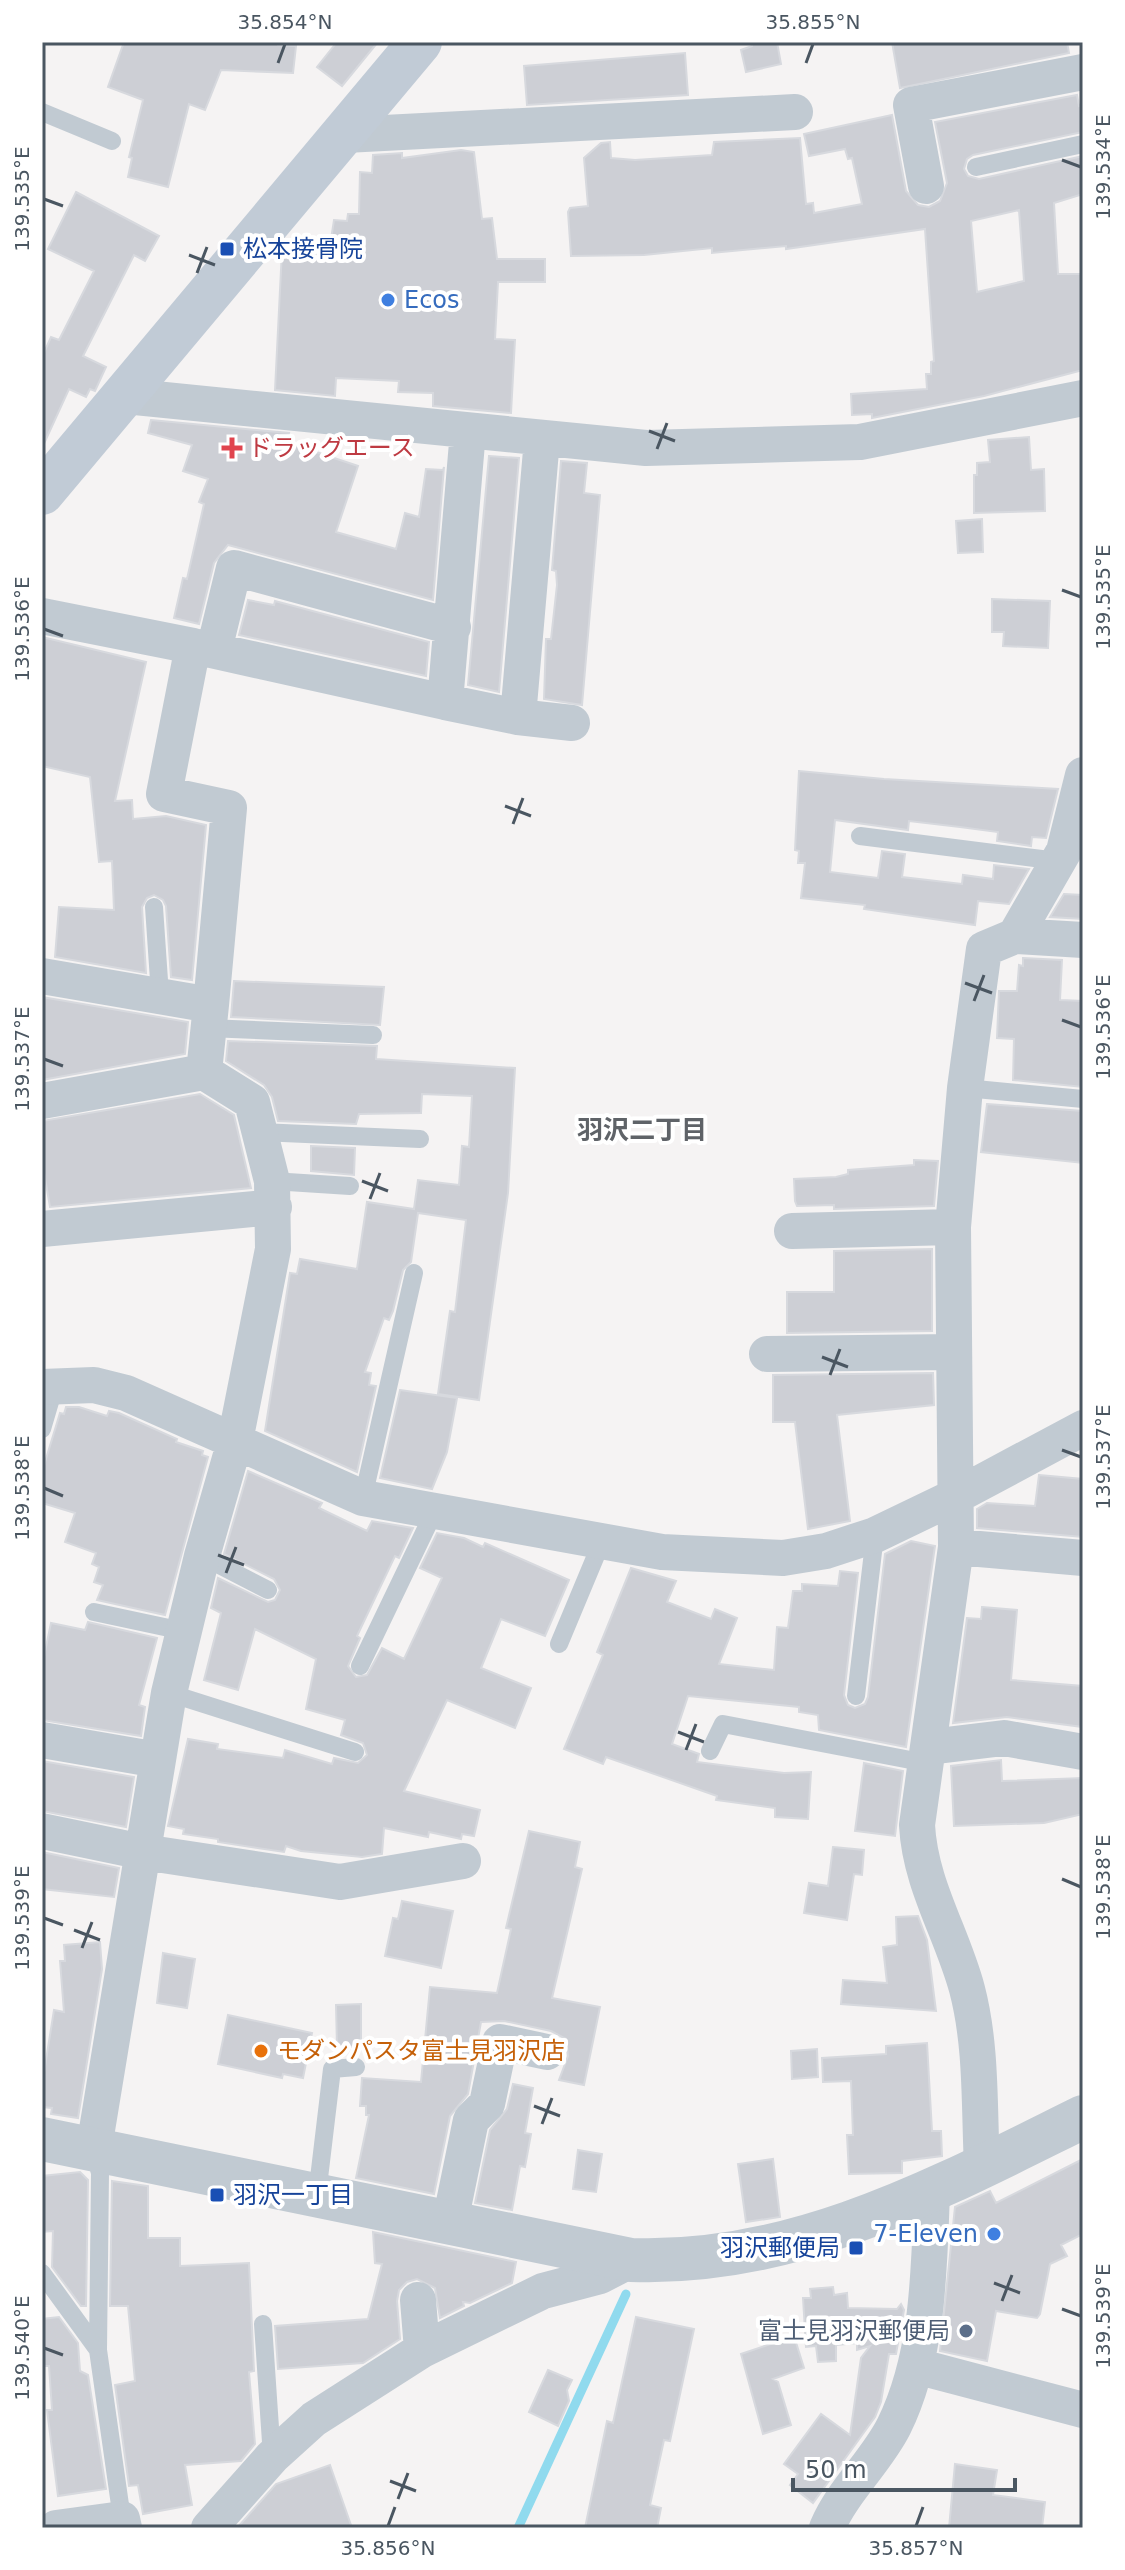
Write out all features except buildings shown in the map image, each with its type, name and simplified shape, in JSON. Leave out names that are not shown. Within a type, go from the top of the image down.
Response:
[{"type":"main road","points":[[42,493],[420,42]]},
{"type":"street","points":[[926,186],[911,105],[1083,72]]},
{"type":"street","points":[[345,135],[795,112]]},
{"type":"street","points":[[125,396],[646,448],[860,442],[1083,398]]},
{"type":"street","points":[[445,702],[468,431]]},
{"type":"street","points":[[518,717],[542,439]]},
{"type":"street","points":[[204,1072],[229,808],[164,794],[203,648],[234,568],[453,627]]},
{"type":"street","points":[[42,616],[518,717],[572,723]]},
{"type":"street","points":[[1015,936],[1058,861],[1083,775]]},
{"type":"street","points":[[982,2167],[975,2031],[967,1988],[919,1859],[917,1825],[956,1547],[953,1227],[965,1088],[984,949],[1015,936],[1083,940]]},
{"type":"street","points":[[42,976],[160,995],[209,1016]]},
{"type":"street","points":[[42,1101],[204,1072],[252,1102],[273,1194],[273,1249],[235,1441],[202,1556],[169,1693],[94,2148]]},
{"type":"street","points":[[42,1229],[273,1194]]},
{"type":"street","points":[[792,1231],[953,1227]]},
{"type":"street","points":[[767,1354],[954,1352]]},
{"type":"street","points":[[49,1386],[94,1385],[126,1393],[363,1498],[662,1552],[783,1558],[826,1551],[875,1535],[1083,1428]]},
{"type":"street","points":[[956,1547],[1083,1558]]},
{"type":"street","points":[[927,1755],[1004,1738],[1083,1752]]},
{"type":"street","points":[[42,1740],[158,1760]]},
{"type":"street","points":[[42,1831],[143,1852],[340,1882],[463,1861]]},
{"type":"street","points":[[450,2222],[471,2120],[487,2104],[500,2042],[547,2052]]},
{"type":"street","points":[[42,2139],[631,2260],[697,2259],[761,2249],[849,2226],[932,2192],[1083,2117]]},
{"type":"street","points":[[827,2528],[834,2510],[893,2427],[916,2366],[929,2275],[932,2192]]},
{"type":"street","points":[[209,2528],[272,2457],[314,2419],[422,2350],[543,2291],[600,2276],[631,2260]]},
{"type":"street","points":[[418,2300],[422,2350]]},
{"type":"street","points":[[916,2366],[1083,2410]]},
{"type":"street","points":[[56,2528],[123,2524]]},
{"type":"lane","points":[[42,112],[112,141]]},
{"type":"lane","points":[[976,167],[1083,144]]},
{"type":"lane","points":[[860,836],[1058,861]]},
{"type":"lane","points":[[154,907],[160,995]]},
{"type":"lane","points":[[209,1016],[373,1035]]},
{"type":"lane","points":[[965,1088],[1083,1099]]},
{"type":"lane","points":[[260,1132],[420,1139]]},
{"type":"lane","points":[[273,1194],[350,1186]]},
{"type":"lane","points":[[363,1498],[414,1273]]},
{"type":"lane","points":[[42,1429],[49,1386]]},
{"type":"lane","points":[[360,1666],[434,1512]]},
{"type":"lane","points":[[856,1696],[875,1535]]},
{"type":"lane","points":[[559,1644],[602,1541]]},
{"type":"lane","points":[[202,1556],[268,1590]]},
{"type":"lane","points":[[94,1612],[183,1631]]},
{"type":"lane","points":[[169,1693],[355,1752]]},
{"type":"lane","points":[[710,1751],[723,1724],[927,1755]]},
{"type":"lane","points":[[317,2195],[332,2069],[356,2067]]},
{"type":"lane","points":[[94,2148],[100,2173],[98,2350],[123,2524]]},
{"type":"lane","points":[[42,2273],[98,2350]]},
{"type":"lane","points":[[263,2324],[272,2457]]},
{"type":"waterway","points":[[518,2528],[626,2294]]},
{"type":"place","name":"松本接骨院","points":[[227,249]]},
{"type":"place","name":"Ecos","points":[[388,300]]},
{"type":"place","name":"ドラッグエース","points":[[232,448]]},
{"type":"place","name":"モダンパスタ富士見羽沢店","points":[[261,2051]]},
{"type":"place","name":"羽沢一丁目","points":[[217,2195]]},
{"type":"place","name":"7-Eleven","points":[[994,2234]]},
{"type":"place","name":"羽沢郵便局","points":[[856,2248]]},
{"type":"place","name":"富士見羽沢郵便局","points":[[966,2331]]},
{"type":"district","name":"羽沢二丁目","points":[[642,1130]]}]
